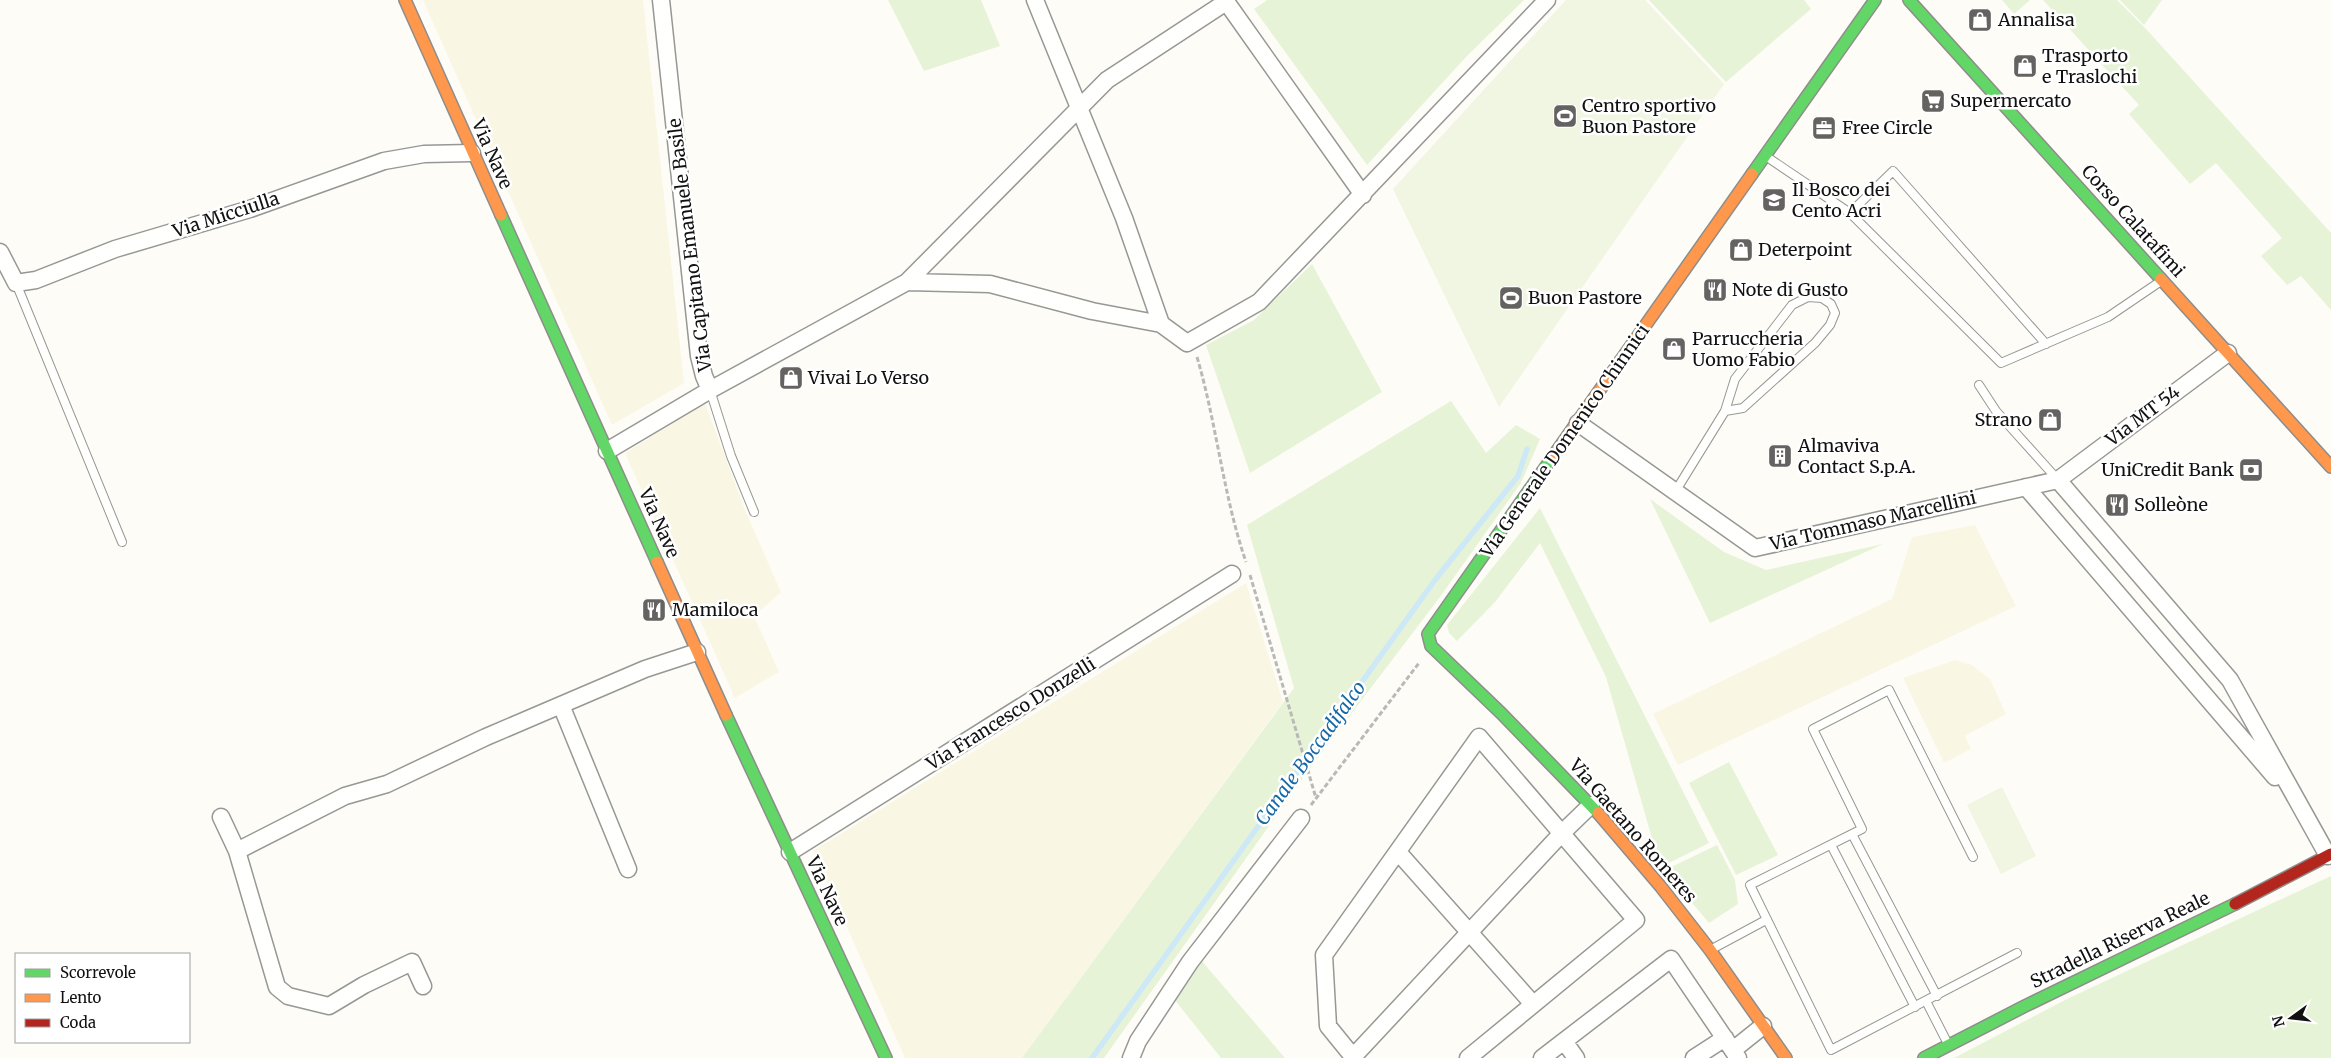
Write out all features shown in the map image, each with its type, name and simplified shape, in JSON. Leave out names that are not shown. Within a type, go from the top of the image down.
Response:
[{"type":"street","name":"Via Nave","points":[[405,0],[697,652],[886,1058]]},
{"type":"street","name":"Via Capitano Emanuele Basile","points":[[661,0],[699,356],[710,390]]},
{"type":"street","points":[[1035,0],[1124,218],[1161,324]]},
{"type":"street","points":[[907,282],[990,284],[1092,311],[1161,324],[1187,343],[1259,302],[1547,0]]},
{"type":"street","name":"Via Generale Domenico Chinnici","points":[[1431,646],[1428,634],[1434,624],[1578,423],[1875,0]]},
{"type":"street","name":"Corso Calatafimi","points":[[1909,0],[2331,466]]},
{"type":"street","points":[[607,451],[710,390],[907,282],[1107,80],[1226,1],[1363,195]]},
{"type":"street","name":"Via Micciulla","points":[[16,283],[36,280],[115,249],[250,209],[384,161],[424,154],[472,153]]},
{"type":"street","points":[[0,252],[16,283]]},
{"type":"street","name":"Via MT 54","points":[[2058,480],[2228,353]]},
{"type":"street","name":"Via Tommaso Marcellini","points":[[1578,423],[1755,548],[2058,480]]},
{"type":"street","points":[[2058,480],[2230,680],[2297,801],[2330,855]]},
{"type":"street","points":[[2026,487],[2297,801]]},
{"type":"street","name":"Via Francesco Donzelli","points":[[790,852],[1232,574]]},
{"type":"street","name":"Via Gaetano Romeres","points":[[1431,646],[1501,713],[1591,805],[1661,887],[1710,950],[1786,1058]]},
{"type":"street","points":[[237,851],[345,796],[386,784],[645,669],[697,652]]},
{"type":"street","points":[[561,705],[628,869]]},
{"type":"street","points":[[1468,1058],[1636,920],[1562,833],[1479,737],[1324,955],[1328,1026],[1353,1057],[1562,833],[1591,805]]},
{"type":"street","points":[[221,817],[237,851],[277,987],[288,996],[330,1006],[364,985],[412,962],[423,986]]},
{"type":"street","points":[[1131,1058],[1138,1041],[1190,962],[1301,818]]},
{"type":"street","points":[[1398,852],[1533,1004]]},
{"type":"street","name":"Stradella Riserva Reale","points":[[1924,1058],[2061,987],[2206,919],[2330,855]]},
{"type":"street","points":[[1542,1058],[1671,959],[1732,1048]]},
{"type":"street","points":[[1694,1058],[1732,1048],[1763,1026]]},
{"type":"street","points":[[1564,1041],[1576,1058]]},
{"type":"lane","points":[[1765,156],[1850,213],[2001,363],[2108,317],[2162,280]]},
{"type":"lane","points":[[1850,213],[1893,171],[2046,344]]},
{"type":"lane","points":[[16,283],[122,542]]},
{"type":"lane","points":[[1675,492],[1725,411],[1735,379],[1792,305],[1808,297],[1822,298],[1831,304],[1835,312],[1815,343],[1743,408],[1725,411]]},
{"type":"lane","points":[[1979,385],[1996,412],[2058,480]]},
{"type":"lane","name":"Via Capitano Emanuele Basile","points":[[710,390],[730,456],[754,512]]},
{"type":"lane","points":[[1974,857],[1889,690],[1812,729],[1862,829],[1750,885],[1831,1050],[2017,953]]},
{"type":"lane","points":[[1852,834],[1936,996]]},
{"type":"lane","points":[[1831,845],[1915,1007]]},
{"type":"lane","points":[[1710,950],[1766,920]]},
{"type":"lane","points":[[1926,1001],[1949,1044]]},
{"type":"path","points":[[1192,340],[1206,388],[1232,521],[1247,565]]},
{"type":"path","points":[[1250,574],[1316,798]]},
{"type":"path","points":[[1301,818],[1431,646]]},
{"type":"shaded area","points":[[423,0],[643,0],[684,383],[612,425]]},
{"type":"shaded area","points":[[705,403],[745,510],[781,592],[754,616],[779,672],[735,698],[625,453]]},
{"type":"shaded area","points":[[1975,525],[2016,606],[1678,765],[1653,714],[1892,599],[1912,537]]},
{"type":"shaded area","points":[[1246,583],[1283,702],[1022,1058],[905,1058],[813,851]]},
{"type":"shaded area","points":[[1955,660],[1972,665],[1990,679],[2006,714],[1965,736],[1971,749],[1944,763],[1903,678]]},
{"type":"green space","points":[[888,0],[981,0],[1000,46],[924,71]]},
{"type":"green space","points":[[1267,0],[1524,0],[1466,57],[1367,165],[1254,9]]},
{"type":"green space","name":"Buon Pastore","points":[[1566,0],[1645,0],[1724,84],[1499,407],[1393,189]]},
{"type":"green space","points":[[1649,0],[1804,0],[1811,9],[1726,82]]},
{"type":"green space","points":[[2002,0],[2030,0],[2014,14]]},
{"type":"green space","points":[[2043,0],[2117,0],[2147,30],[2331,233],[2331,310],[2301,276],[2287,285],[2261,256],[2282,238],[2216,163],[2190,184],[2129,114],[2139,105]]},
{"type":"green space","points":[[2120,0],[2162,0],[2144,25]]},
{"type":"green space","points":[[1312,264],[1382,392],[1250,473],[1206,345],[1254,320]]},
{"type":"green space","points":[[1451,401],[1486,453],[1516,425],[1540,439],[1521,483],[1440,597],[1313,764],[1104,1058],[1022,1058],[1294,688],[1247,525]]},
{"type":"green space","points":[[1650,499],[1724,552],[1766,570],[1883,544],[1710,623]]},
{"type":"green space","points":[[1540,508],[1709,843],[1667,864],[1655,849],[1606,677],[1540,543],[1495,602],[1457,641],[1449,633],[1447,625]]},
{"type":"green space","points":[[1729,762],[1778,855],[1736,875],[1689,783]]},
{"type":"green space","points":[[2002,787],[2036,856],[2001,874],[1967,805]]},
{"type":"green space","points":[[1717,845],[1735,880],[1738,904],[1709,923],[1665,870]]},
{"type":"green space","points":[[2331,876],[2331,1058],[1954,1058],[2069,998]]},
{"type":"green space","points":[[1201,960],[1285,1058],[1221,1058],[1174,999]]},
{"type":"waterway","name":"Canale Boccadifalco","points":[[1092,1058],[1435,580],[1518,476],[1527,449]]},
{"type":"traffic: fast","points":[[1752,174],[1875,0]]},
{"type":"traffic: fast","points":[[1909,0],[2161,279]]},
{"type":"traffic: fast","points":[[501,215],[657,562]]},
{"type":"traffic: fast","points":[[1554,455],[1428,634],[1431,646],[1501,713],[1598,813]]},
{"type":"traffic: fast","points":[[726,715],[886,1058]]},
{"type":"traffic: fast","points":[[1924,1058],[2025,1006],[2235,904]]},
{"type":"traffic: slow","points":[[405,0],[501,215]]},
{"type":"traffic: slow","points":[[1554,455],[1752,174]]},
{"type":"traffic: slow","points":[[2161,279],[2331,467]]},
{"type":"traffic: slow","points":[[657,562],[726,715]]},
{"type":"traffic: slow","points":[[1598,813],[1661,887],[1710,950],[1786,1058]]},
{"type":"traffic: jam","points":[[2235,904],[2331,854]]},
{"type":"place","name":"Annalisa","points":[[1980,20]]},
{"type":"place","name":"Trasporto e Traslochi","points":[[2025,66]]},
{"type":"place","name":"Supermercato","points":[[1933,101]]},
{"type":"place","name":"Centro sportivo Buon Pastore","points":[[1565,116]]},
{"type":"place","name":"Free Circle","points":[[1824,128]]},
{"type":"place","name":"Il Bosco dei Cento Acri","points":[[1774,200]]},
{"type":"place","name":"Deterpoint","points":[[1741,250]]},
{"type":"place","name":"Note di Gusto","points":[[1715,290]]},
{"type":"place","name":"Buon Pastore","points":[[1511,298]]},
{"type":"place","name":"Parruccheria Uomo Fabio","points":[[1674,349]]},
{"type":"place","name":"Vivai Lo Verso","points":[[791,378]]},
{"type":"place","name":"Strano","points":[[2050,420]]},
{"type":"place","name":"Almaviva Contact S.p.A.","points":[[1780,456]]},
{"type":"place","name":"UniCredit Bank","points":[[2251,470]]},
{"type":"place","name":"Solleòne","points":[[2117,505]]},
{"type":"place","name":"Mamiloca","points":[[654,610]]}]
